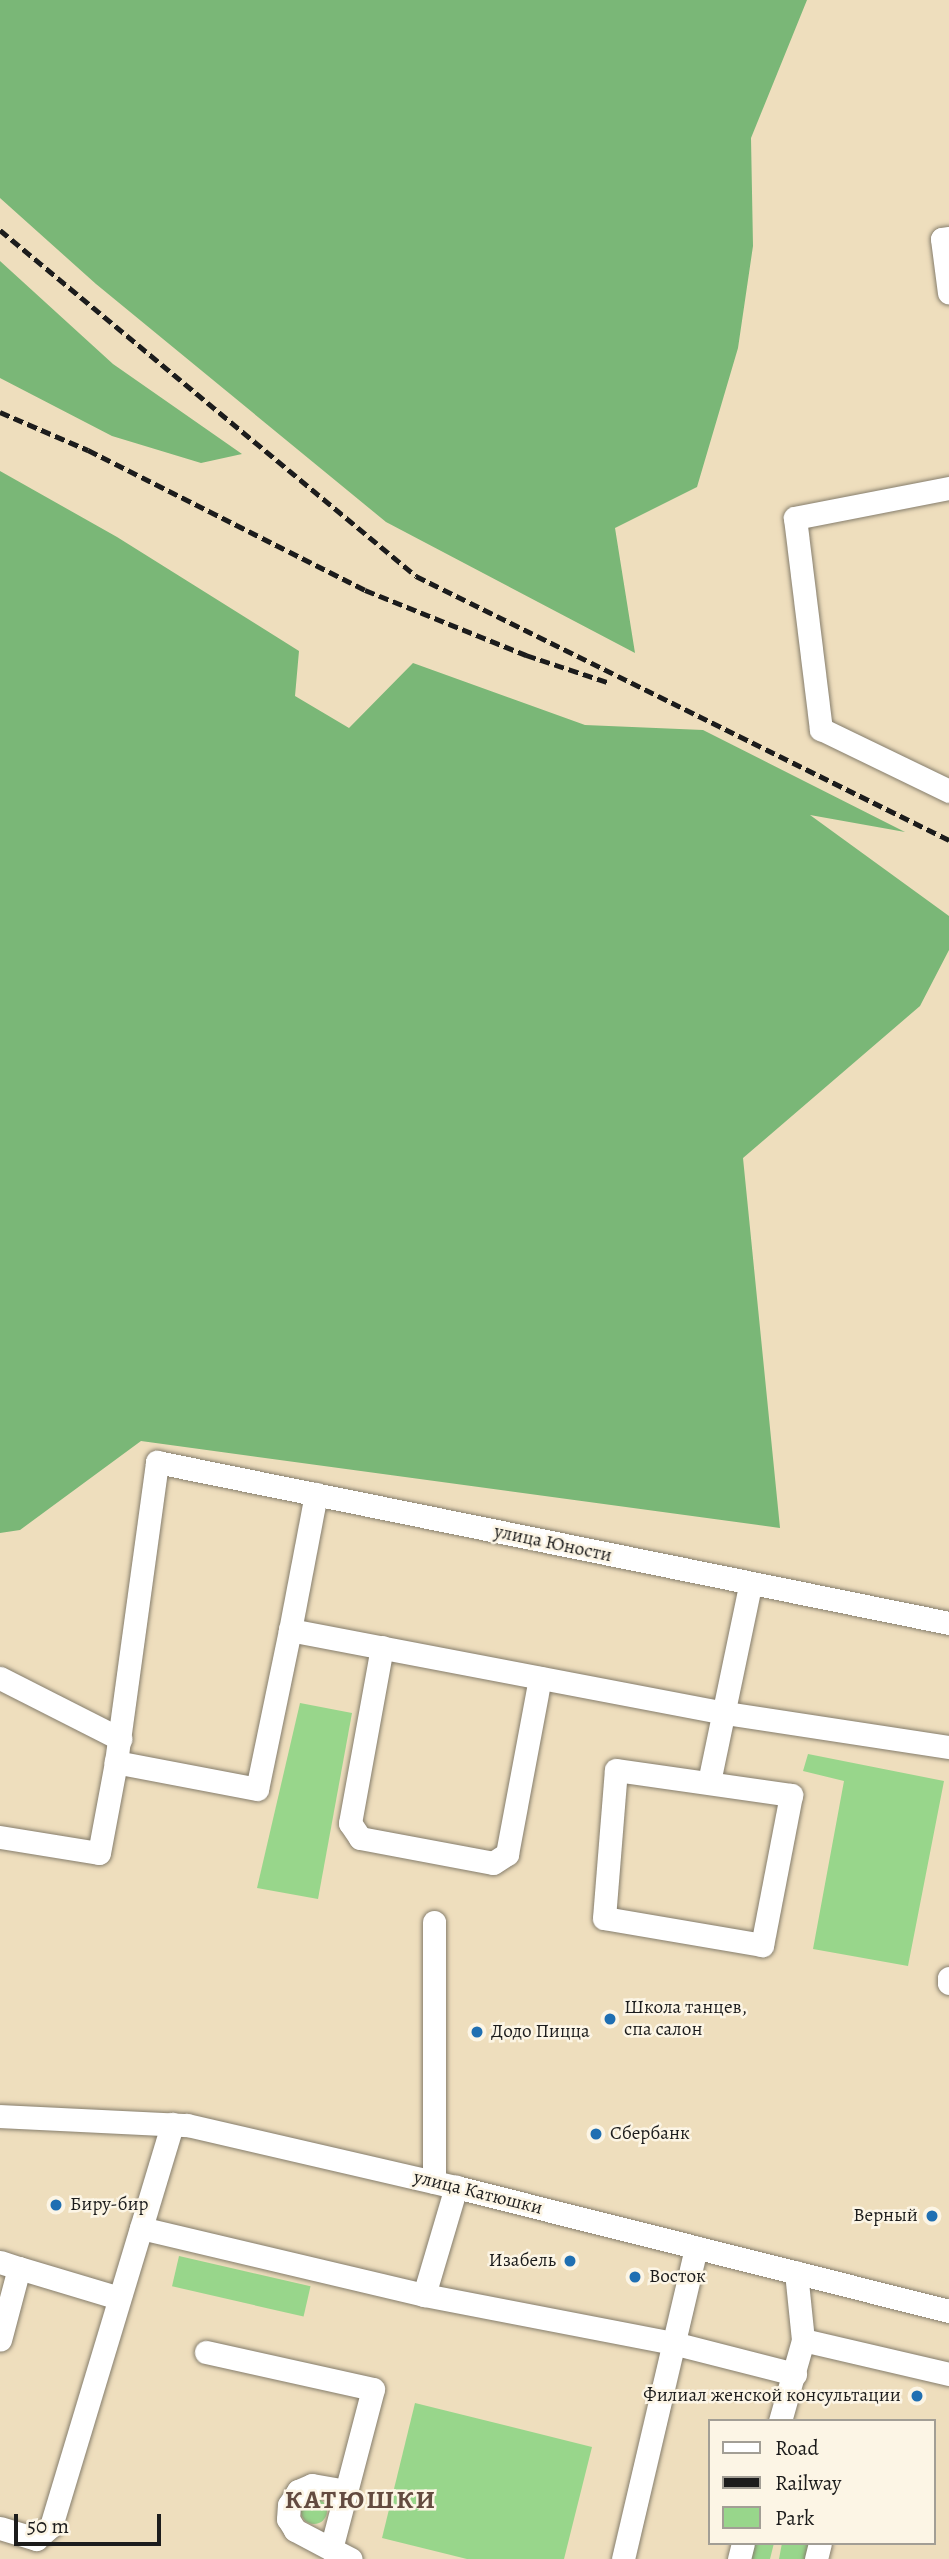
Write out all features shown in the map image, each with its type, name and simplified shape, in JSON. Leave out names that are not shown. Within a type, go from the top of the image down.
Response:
[{"type":"street","points":[[949,238],[942,239],[949,293]]},
{"type":"street","points":[[949,488],[795,518],[821,729],[949,791]]},
{"type":"street","name":"улица Юности","points":[[120,1739],[157,1462],[750,1585],[949,1623]]},
{"type":"street","points":[[116,1762],[257,1789],[316,1494]]},
{"type":"street","points":[[709,1782],[720,1712],[750,1585]]},
{"type":"street","points":[[290,1630],[720,1712],[949,1747]]},
{"type":"street","points":[[382,1647],[349,1823],[360,1838],[373,1841],[494,1863],[507,1854],[540,1678]]},
{"type":"street","points":[[0,1678],[120,1739],[99,1853],[0,1837]]},
{"type":"street","points":[[616,1770],[709,1782],[791,1795],[762,1945],[604,1918],[616,1770]]},
{"type":"street","points":[[424,2295],[445,2184],[434,1922]]},
{"type":"street","name":"улица Катюшки","points":[[0,2116],[172,2124],[445,2184],[949,2311]]},
{"type":"street","points":[[0,2528],[36,2539],[51,2526],[172,2124]]},
{"type":"street","points":[[141,2228],[424,2295],[673,2343],[795,2374]]},
{"type":"street","points":[[623,2559],[696,2247]]},
{"type":"street","points":[[0,2340],[10,2265],[119,2298]]},
{"type":"street","points":[[782,2419],[803,2340],[796,2272]]},
{"type":"street","points":[[803,2340],[949,2374]]},
{"type":"street","points":[[206,2352],[373,2389],[346,2491],[341,2554],[295,2530],[288,2519],[289,2505],[298,2491],[312,2485],[346,2491]]},
{"type":"green space","points":[[0,0],[807,0],[751,138],[753,246],[738,348],[697,487],[615,528],[635,653],[386,522],[96,284],[0,198]]},
{"type":"green space","points":[[0,261],[113,364],[242,454],[201,463],[112,436],[0,378]]},
{"type":"green space","points":[[0,471],[117,537],[299,651],[295,696],[349,728],[413,663],[585,725],[703,730],[905,832],[810,815],[949,916],[949,950],[920,1006],[743,1158],[780,1528],[141,1441],[20,1530],[0,1533]]},
{"type":"green space","points":[[300,1703],[352,1713],[318,1899],[257,1888]]},
{"type":"green space","points":[[808,1754],[944,1781],[908,1966],[813,1949],[844,1781],[803,1771]]},
{"type":"green space","points":[[179,2256],[311,2286],[304,2317],[172,2286]]},
{"type":"green space","points":[[415,2403],[592,2447],[564,2559],[467,2559],[382,2538]]},
{"type":"green space","points":[[314,2498],[323,2502],[327,2511],[323,2520],[314,2524],[305,2520],[301,2511],[305,2502]]},
{"type":"green space","points":[[740,2545],[774,2545],[770,2559],[736,2559]]},
{"type":"green space","points":[[782,2545],[828,2545],[824,2559],[779,2559]]},
{"type":"railway","points":[[0,230],[416,576],[949,840]]},
{"type":"railway","points":[[0,412],[88,450],[365,590],[526,655],[610,683]]},
{"type":"place","name":"Школа танцев, спа салон","points":[[610,2019]]},
{"type":"place","name":"Додо Пицца","points":[[477,2032]]},
{"type":"place","name":"Сбербанк","points":[[596,2134]]},
{"type":"place","name":"Биру-бир","points":[[56,2205]]},
{"type":"place","name":"Верный","points":[[932,2216]]},
{"type":"place","name":"Изабель","points":[[570,2261]]},
{"type":"place","name":"Восток","points":[[635,2277]]},
{"type":"place","name":"Филиал женской консультации","points":[[917,2396]]},
{"type":"district","name":"КАТЮШКИ","points":[[361,2500]]}]
